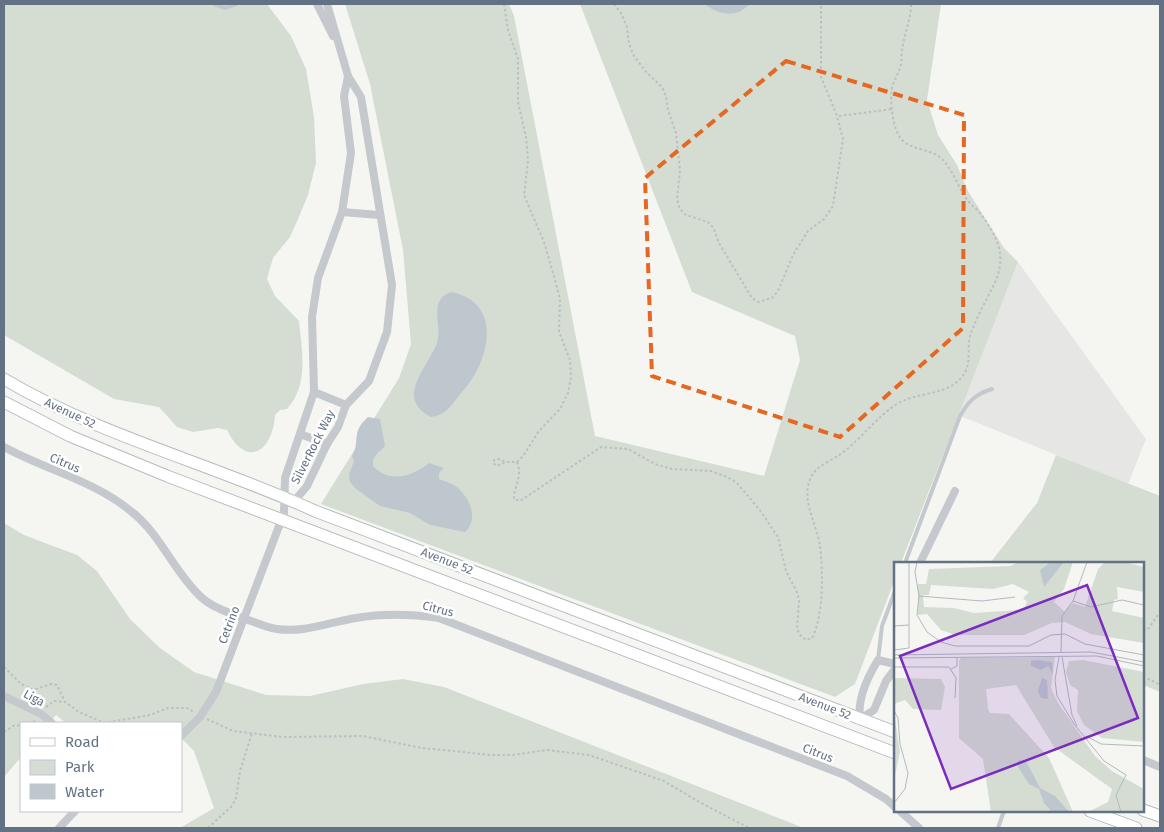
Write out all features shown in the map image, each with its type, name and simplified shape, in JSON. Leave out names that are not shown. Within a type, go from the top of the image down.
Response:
[{"type":"main road","name":"Avenue 52","points":[[4,379],[90,422],[170,455],[894,732]]},
{"type":"main road","name":"Avenue 52","points":[[4,402],[70,436],[117,456],[283,516],[894,753]]},
{"type":"main road","points":[[1144,810],[1160,816]]},
{"type":"main road","points":[[1093,812],[1136,828]]},
{"type":"street","points":[[317,4],[343,58]]},
{"type":"street","name":"SilverRock Way","points":[[289,499],[307,486],[327,444],[338,427],[346,405],[369,381],[387,332],[392,285],[361,97],[348,76],[327,4]]},
{"type":"street","name":"SilverRock Way","points":[[283,516],[289,499],[285,478],[314,392],[312,317],[318,278],[342,212],[351,153],[344,96],[348,76]]},
{"type":"street","points":[[342,212],[379,215]]},
{"type":"street","points":[[314,392],[346,405]]},
{"type":"street","points":[[300,434],[327,444]]},
{"type":"street","name":"Citrus","points":[[4,447],[105,493],[132,512],[153,531],[187,581],[202,597],[219,608],[276,629],[296,630],[386,614],[410,614],[439,618],[846,776],[894,805]]},
{"type":"street","points":[[920,562],[955,492]]},
{"type":"street","name":"Cetrino","points":[[182,735],[200,717],[216,692],[283,516]]},
{"type":"street","points":[[894,664],[878,660],[858,706],[860,719],[874,710],[886,680],[894,670]]},
{"type":"street","name":"Liga","points":[[4,696],[41,714],[51,722]]},
{"type":"street","points":[[1144,760],[1160,767]]},
{"type":"street","points":[[59,828],[74,812]]},
{"type":"street","points":[[901,812],[919,828]]},
{"type":"lane","points":[[214,4],[225,8],[236,4]]},
{"type":"lane","points":[[905,562],[960,416],[968,402],[981,392],[992,390]]},
{"type":"lane","points":[[878,660],[882,626],[894,593]]},
{"type":"lane","points":[[998,828],[1004,812]]},
{"type":"path","points":[[504,4],[508,30],[518,59],[518,102],[526,137],[528,161],[524,195],[544,242],[560,299],[559,332],[570,360],[571,377],[568,393],[560,409],[538,432],[524,455],[516,462],[506,462]]},
{"type":"path","points":[[614,4],[621,13],[627,27],[629,44],[634,56],[647,73],[662,87],[666,96],[668,110],[676,133],[680,170],[677,200],[680,209],[686,216],[708,222],[713,227],[730,262],[752,298],[758,302],[772,298],[778,291],[790,262],[808,231],[824,219],[833,206],[840,175],[843,139],[838,116],[821,77],[821,4]]},
{"type":"path","points":[[516,462],[520,470],[520,478],[514,499],[520,501],[601,447],[628,449],[654,464],[672,469],[712,471],[728,477],[737,483],[759,509],[778,537],[786,571],[797,592],[797,629],[800,636],[806,640],[812,638],[816,630],[819,613],[821,581],[820,545],[810,512],[810,479],[815,470],[840,455],[898,403],[934,393],[953,384],[964,375],[969,361],[968,345],[970,333],[999,276],[1002,259],[992,230],[968,201],[942,159],[929,150],[905,143],[898,134],[893,109],[893,84],[901,65],[911,4]]},
{"type":"path","points":[[838,116],[893,109]]},
{"type":"path","points":[[1144,630],[1149,628],[1160,612]]},
{"type":"path","points":[[4,667],[21,684],[33,690],[51,684],[57,685],[65,702],[79,712],[102,722]]},
{"type":"path","points":[[1144,677],[1160,685]]},
{"type":"path","points":[[110,722],[150,715],[168,708],[187,708],[200,717],[233,731],[283,737],[363,736],[422,748],[491,755],[512,755],[547,750],[589,755],[664,781],[701,803],[750,828]]},
{"type":"path","points":[[4,732],[14,726],[20,725]]},
{"type":"path","points":[[208,828],[232,806],[236,798],[240,771],[252,733]]},
{"type":"highlighted area","points":[[786,61],[964,115],[963,328],[840,437],[652,376],[645,178]]},
{"type":"shaded area","points":[[1018,262],[1146,439],[1128,484],[958,415]]},
{"type":"green space","points":[[4,4],[267,4],[291,36],[306,69],[314,117],[316,163],[308,195],[298,219],[290,237],[273,258],[267,279],[275,296],[299,321],[302,367],[299,389],[294,400],[287,409],[280,410],[275,415],[269,438],[264,446],[257,451],[250,452],[242,449],[234,442],[227,430],[218,428],[193,432],[177,427],[159,407],[114,399],[4,335]]},
{"type":"green space","points":[[345,4],[509,4],[514,16],[595,436],[764,476],[800,360],[795,336],[692,292],[580,4],[941,4],[927,100],[938,135],[957,165],[968,191],[1004,248],[1018,262],[901,562],[894,562],[894,582],[855,684],[835,697],[321,504],[399,378],[411,344],[403,250],[370,84]]},
{"type":"green space","points":[[1056,455],[1160,496],[1160,692],[1144,685],[1144,562],[991,562],[1037,503]]},
{"type":"green space","points":[[4,523],[24,535],[77,555],[97,571],[130,619],[160,648],[194,672],[266,695],[310,696],[363,684],[403,679],[444,687],[804,828],[180,828],[214,808],[194,751],[182,739],[182,722],[65,722],[56,715],[50,722],[20,722],[20,758],[4,777]]},
{"type":"water","points":[[705,4],[750,4],[739,12],[728,14],[716,11]]},
{"type":"water","points":[[451,292],[468,298],[479,308],[485,320],[487,334],[485,350],[472,380],[446,411],[431,417],[420,409],[415,401],[414,392],[421,372],[437,343],[437,314],[440,301]]},
{"type":"water","points":[[368,417],[380,419],[385,446],[375,457],[373,466],[379,472],[394,476],[409,474],[429,463],[444,468],[439,473],[439,479],[459,489],[471,507],[472,520],[465,532],[430,525],[410,513],[380,506],[356,489],[350,482],[349,474],[354,461],[352,456],[355,451],[357,432]]}]
